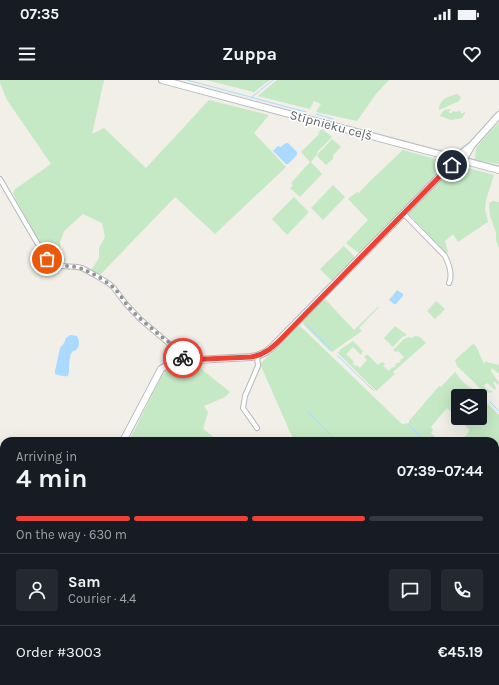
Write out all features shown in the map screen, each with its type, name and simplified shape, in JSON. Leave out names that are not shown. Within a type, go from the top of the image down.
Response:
[{"type":"street","name":"Stīpnieku ceļš","points":[[162,80],[499,170]]},
{"type":"street","points":[[125,437],[161,369],[172,363],[184,360],[257,356],[266,352],[443,173],[458,160],[458,156],[472,145],[499,115]]},
{"type":"street","points":[[0,179],[47,259],[62,266],[82,268],[108,283],[140,319],[179,352],[184,360]]},
{"type":"street","points":[[404,214],[445,256],[451,278],[449,283]]},
{"type":"street","points":[[257,356],[257,370],[245,396],[243,408],[257,428]]},
{"type":"green space","points":[[0,80],[104,80],[92,134],[104,128],[146,168],[209,100],[269,115],[254,133],[286,167],[215,234],[175,197],[100,275],[91,270],[99,258],[99,248],[105,237],[102,223],[83,214],[64,231],[60,242],[61,254],[65,259],[64,263],[56,261],[46,254],[13,194],[14,190],[51,164],[7,100]]},
{"type":"green space","points":[[206,80],[270,80],[254,92]]},
{"type":"green space","points":[[277,80],[389,80],[376,94],[357,121],[316,112],[321,104],[314,101],[310,109],[258,96]]},
{"type":"green space","points":[[457,94],[461,97],[459,101],[439,110],[439,106],[442,101],[447,97]]},
{"type":"green space","points":[[444,110],[451,110],[449,113],[460,111],[461,114],[465,113],[462,118],[451,120],[440,116]]},
{"type":"green space","points":[[499,123],[499,164],[475,160],[476,148]]},
{"type":"green space","points":[[322,129],[332,137],[318,151],[311,162],[322,174],[300,197],[290,188],[293,186],[291,183],[310,162],[301,152]]},
{"type":"green space","points":[[332,139],[341,147],[333,155],[333,159],[326,165],[317,156]]},
{"type":"green space","points":[[403,150],[450,163],[361,253],[357,252],[346,243],[368,220],[348,199],[357,192],[359,193]]},
{"type":"green space","points":[[457,165],[494,175],[486,200],[485,209],[488,222],[458,242],[453,234],[445,241],[448,252],[446,254],[408,213],[447,173]]},
{"type":"green space","points":[[333,185],[345,197],[323,220],[311,208]]},
{"type":"green space","points":[[294,197],[309,212],[287,235],[272,219]]},
{"type":"green space","points":[[493,201],[499,202],[499,248],[496,240],[496,232],[490,216],[489,203]]},
{"type":"green space","points":[[344,246],[355,259],[332,281],[320,269]]},
{"type":"green space","points":[[323,300],[326,300],[354,330],[379,307],[359,328],[362,331],[332,352],[304,325],[302,321]]},
{"type":"green space","points":[[436,301],[445,309],[435,319],[427,311]]},
{"type":"green space","points":[[299,325],[402,424],[409,423],[409,421],[439,386],[441,387],[455,372],[461,380],[472,389],[451,389],[451,412],[447,408],[431,427],[433,430],[431,433],[435,437],[292,437],[260,364]]},
{"type":"green space","points":[[395,326],[407,335],[402,337],[393,347],[384,338]]},
{"type":"green space","points":[[416,336],[420,337],[426,343],[393,372],[395,374],[376,391],[338,353],[341,349],[353,341],[363,351],[361,355],[353,347],[346,354],[354,362],[353,364],[360,368],[367,360],[364,357],[368,355],[378,365],[382,362],[385,364],[383,366],[389,371],[404,357],[398,351],[396,352],[393,350],[404,339]]},
{"type":"green space","points":[[473,344],[475,345],[485,365],[485,361],[499,365],[499,374],[492,368],[491,371],[499,383],[498,385],[493,382],[496,388],[495,390],[487,383],[483,386],[487,389],[480,389],[457,366],[455,360]]},
{"type":"green space","points":[[180,368],[200,368],[230,392],[225,397],[204,406],[208,412],[203,429],[214,437],[131,437],[161,377],[167,370]]},
{"type":"green space","points":[[487,389],[494,392],[487,393]]},
{"type":"green space","points":[[487,403],[499,415],[499,437],[464,437],[470,430],[465,425],[487,425]]},
{"type":"water","points":[[288,143],[297,152],[297,155],[288,164],[286,164],[273,151],[278,146],[281,147]]},
{"type":"water","points":[[397,290],[403,294],[403,296],[396,304],[394,304],[389,300]]},
{"type":"water","points":[[70,335],[77,336],[79,344],[77,349],[73,351],[70,356],[68,376],[55,374],[60,348],[66,338]]},
{"type":"waterway","points":[[187,80],[306,112]]},
{"type":"waterway","points":[[252,97],[273,80]]},
{"type":"waterway","points":[[316,114],[333,119]]},
{"type":"waterway","points":[[307,325],[332,350]]},
{"type":"waterway","points":[[338,356],[373,390]]},
{"type":"waterway","points":[[490,402],[499,411]]},
{"type":"waterway","points":[[308,412],[332,437]]},
{"type":"waterway","points":[[409,425],[421,437]]},
{"type":"way so far","points":[[47,259],[62,266],[82,268],[108,283],[140,319],[174,347],[183,358]]},
{"type":"route","points":[[183,358],[184,360],[251,357],[266,352],[281,339],[452,165]]}]
